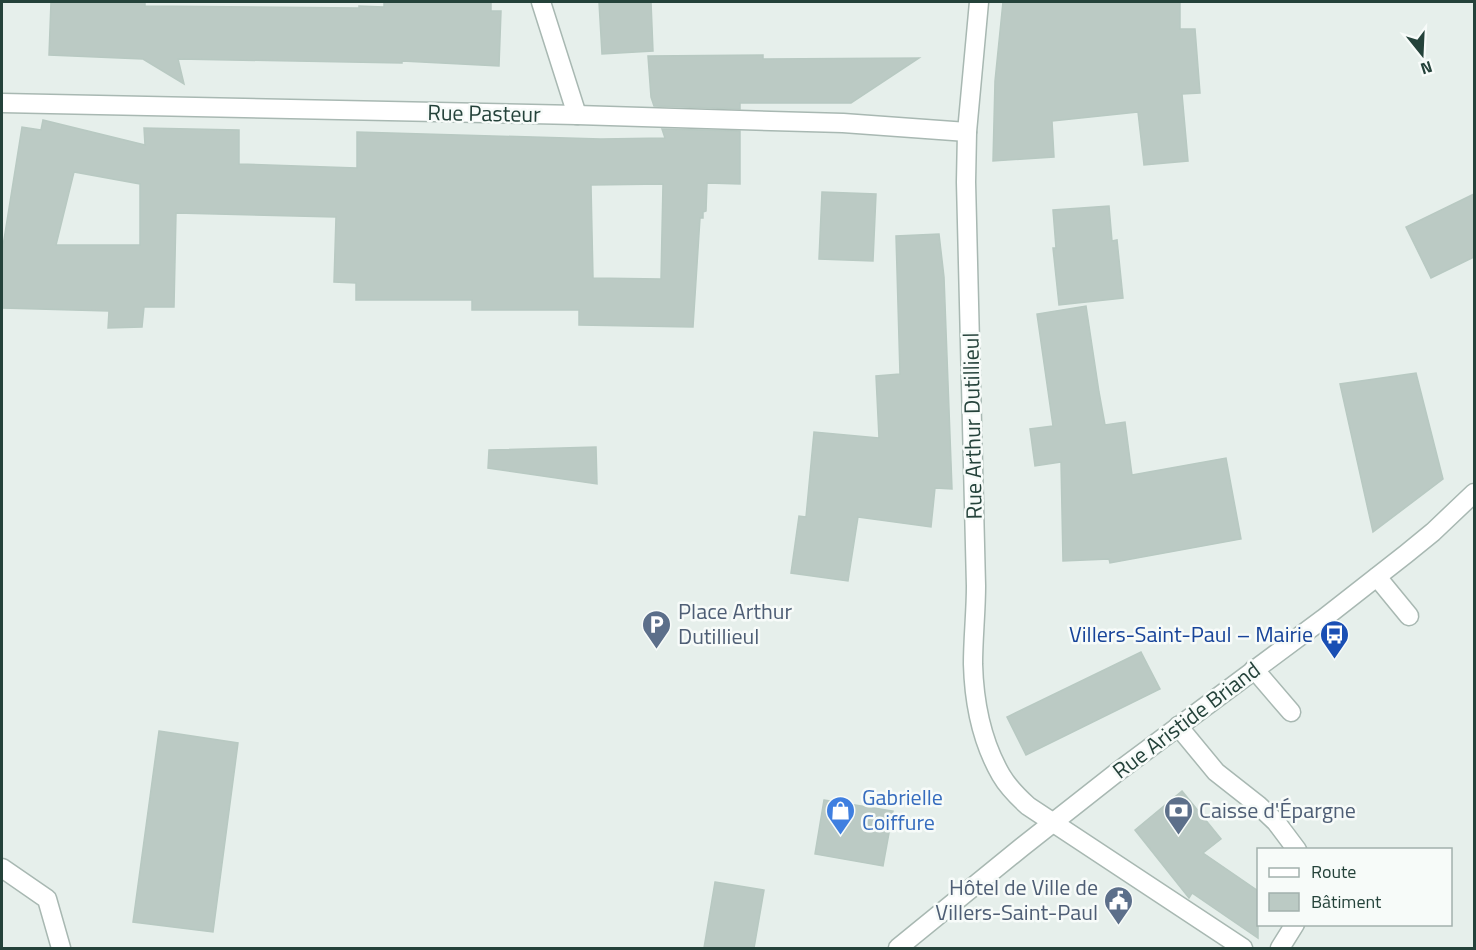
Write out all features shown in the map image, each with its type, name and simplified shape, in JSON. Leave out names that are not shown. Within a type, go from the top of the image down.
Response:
[{"type":"street","points":[[541,2],[577,115]]},
{"type":"street","name":"Rue Arthur Dutillieul","points":[[979,2],[967,132],[966,182],[976,616],[973,665],[982,732],[1002,776],[1028,806],[1243,948]]},
{"type":"street","name":"Rue Pasteur","points":[[2,103],[577,115],[843,123],[967,132]]},
{"type":"street","name":"Rue Aristide Briand","points":[[898,948],[1013,853],[1377,577],[1433,532],[1474,492]]},
{"type":"street","points":[[1377,577],[1409,616]]},
{"type":"street","points":[[1254,669],[1291,712]]},
{"type":"street","points":[[1178,726],[1216,772],[1264,810],[1296,848]]},
{"type":"street","points":[[2,868],[47,899],[61,948]]},
{"type":"street","points":[[1280,948],[1294,926]]},
{"type":"building","points":[[51,2],[145,2],[145,6],[359,8],[359,6],[384,7],[384,2],[491,2],[491,11],[501,11],[499,66],[402,61],[402,63],[178,59],[184,84],[143,59],[49,55]]},
{"type":"building","points":[[599,2],[651,2],[653,51],[602,54]]},
{"type":"building","points":[[1003,2],[1180,2],[1180,29],[1195,29],[1200,93],[1182,94],[1188,161],[1144,165],[1138,112],[1052,121],[1054,157],[993,161],[995,81]]},
{"type":"building","points":[[763,55],[763,59],[919,58],[851,103],[740,103],[740,109],[654,106],[651,97],[648,56]]},
{"type":"building","points":[[43,120],[145,145],[144,128],[239,130],[239,164],[357,168],[357,132],[601,139],[665,138],[662,129],[740,131],[740,184],[707,183],[706,211],[703,212],[703,218],[700,218],[693,327],[579,325],[579,310],[472,310],[472,300],[356,300],[356,283],[334,282],[336,217],[176,213],[174,307],[144,307],[142,327],[108,328],[109,311],[2,308],[2,252],[22,127],[41,130]],"holes":[[[74,172],[140,184],[140,245],[56,245]],[[663,184],[661,279],[593,278],[591,185]]]},
{"type":"building","points":[[822,192],[876,194],[873,261],[819,259]]},
{"type":"building","points":[[1474,194],[1474,257],[1431,278],[1406,227]]},
{"type":"building","points":[[1109,206],[1112,241],[1117,240],[1123,298],[1059,305],[1053,248],[1056,248],[1053,210]]},
{"type":"building","points":[[939,234],[944,277],[952,489],[935,488],[931,527],[858,517],[848,581],[791,573],[799,516],[806,517],[814,432],[879,438],[876,376],[900,374],[896,236]]},
{"type":"building","points":[[1086,306],[1105,425],[1125,422],[1132,475],[1226,458],[1241,539],[1110,563],[1109,559],[1063,561],[1061,462],[1035,466],[1030,429],[1053,426],[1037,314]]},
{"type":"building","points":[[1416,373],[1443,479],[1373,532],[1340,384]]},
{"type":"building","points":[[596,447],[597,484],[488,468],[489,450]]},
{"type":"building","points":[[1141,652],[1160,689],[1026,755],[1007,717]]},
{"type":"building","points":[[159,731],[238,743],[213,932],[133,922]]},
{"type":"building","points":[[1182,791],[1221,839],[1203,853],[1257,890],[1258,938],[1192,893],[1189,898],[1135,830]]},
{"type":"building","points":[[824,800],[893,811],[883,866],[815,854]]},
{"type":"building","points":[[715,882],[764,890],[754,948],[704,948]]},
{"type":"place","name":"Place Arthur Dutillieul","points":[[657,650]]},
{"type":"place","name":"Villers-Saint-Paul – Mairie","points":[[1334,660]]},
{"type":"place","name":"Gabrielle Coiffure","points":[[841,836]]},
{"type":"place","name":"Caisse d'Épargne","points":[[1178,836]]},
{"type":"place","name":"Hôtel de Ville de Villers-Saint-Paul","points":[[1119,926]]}]
